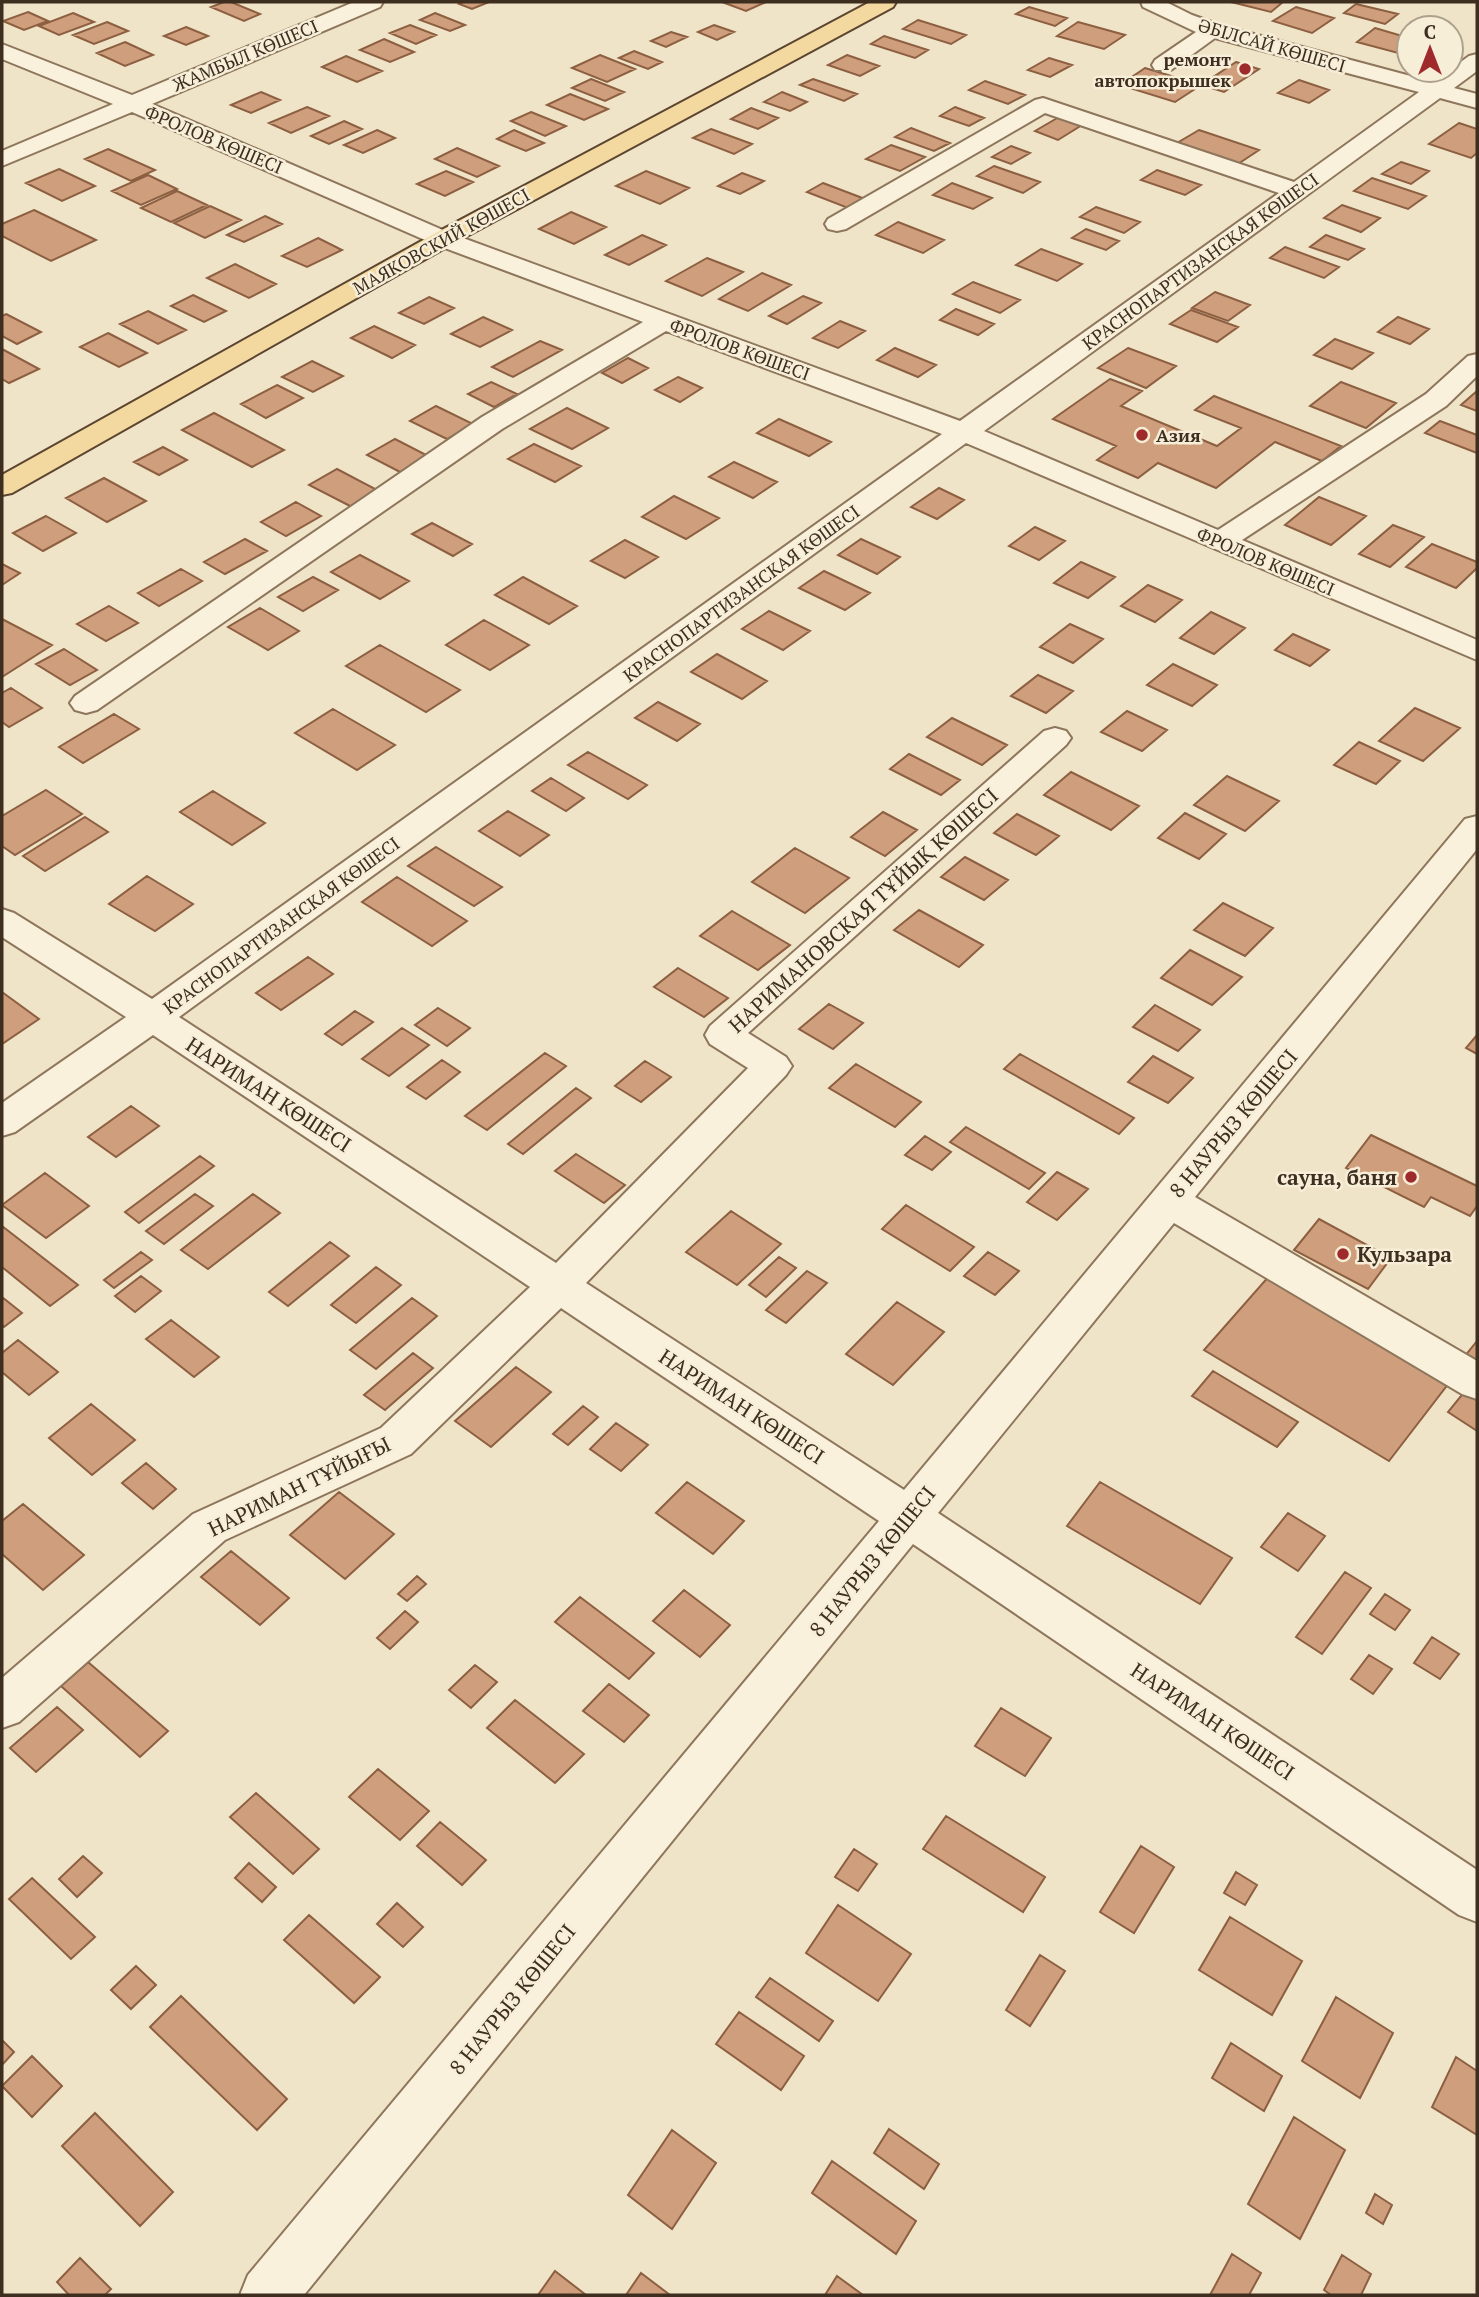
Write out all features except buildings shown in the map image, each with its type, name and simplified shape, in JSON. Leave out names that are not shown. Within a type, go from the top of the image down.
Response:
[{"type":"main road","name":"МАЯКОВСКИЙ КӨШЕСІ","points":[[2,487],[443,239],[885,2]]},
{"type":"street","name":"ЖАМБЫЛ КӨШЕСІ","points":[[2,159],[372,2]]},
{"type":"street","name":"ӘБІЛСАЙ КӨШЕСІ","points":[[1151,2],[1192,14],[1212,30],[1477,101]]},
{"type":"street","points":[[1163,65],[1212,30]]},
{"type":"street","name":"ФРОЛОВ КӨШЕСІ","points":[[2,51],[131,103],[443,239],[963,432],[1477,651]]},
{"type":"street","name":"КРАСНОПАРТИЗАНСКАЯ КӨШЕСІ","points":[[2,1122],[153,1017],[1477,61]]},
{"type":"street","points":[[837,224],[1043,105],[1298,191]]},
{"type":"street","points":[[86,703],[492,423],[663,321]]},
{"type":"street","points":[[1219,542],[1436,400],[1477,362]]},
{"type":"street","name":"НАРИМАНОВСКАЯ ТҰЙЫҚ КӨШЕСІ","points":[[559,1285],[773,1066],[723,1035],[1055,738]]},
{"type":"street","name":"8 НАУРЫЗ КӨШЕСІ","points":[[268,2295],[1477,827]]},
{"type":"street","name":"НАРИМАН КӨШЕСІ","points":[[2,921],[153,1017],[559,1285],[1477,1898]]},
{"type":"street","points":[[1169,1201],[1477,1382]]},
{"type":"street","name":"НАРИМАН ТҰЙЫҒЫ","points":[[2,1707],[209,1527],[396,1441],[559,1285]]},
{"type":"place","name":"ремонт автопокрышек","points":[[1245,69]]},
{"type":"place","name":"Азия","points":[[1142,435]]},
{"type":"place","name":"сауна, баня","points":[[1411,1177]]},
{"type":"place","name":"Кульзара","points":[[1343,1254]]}]
